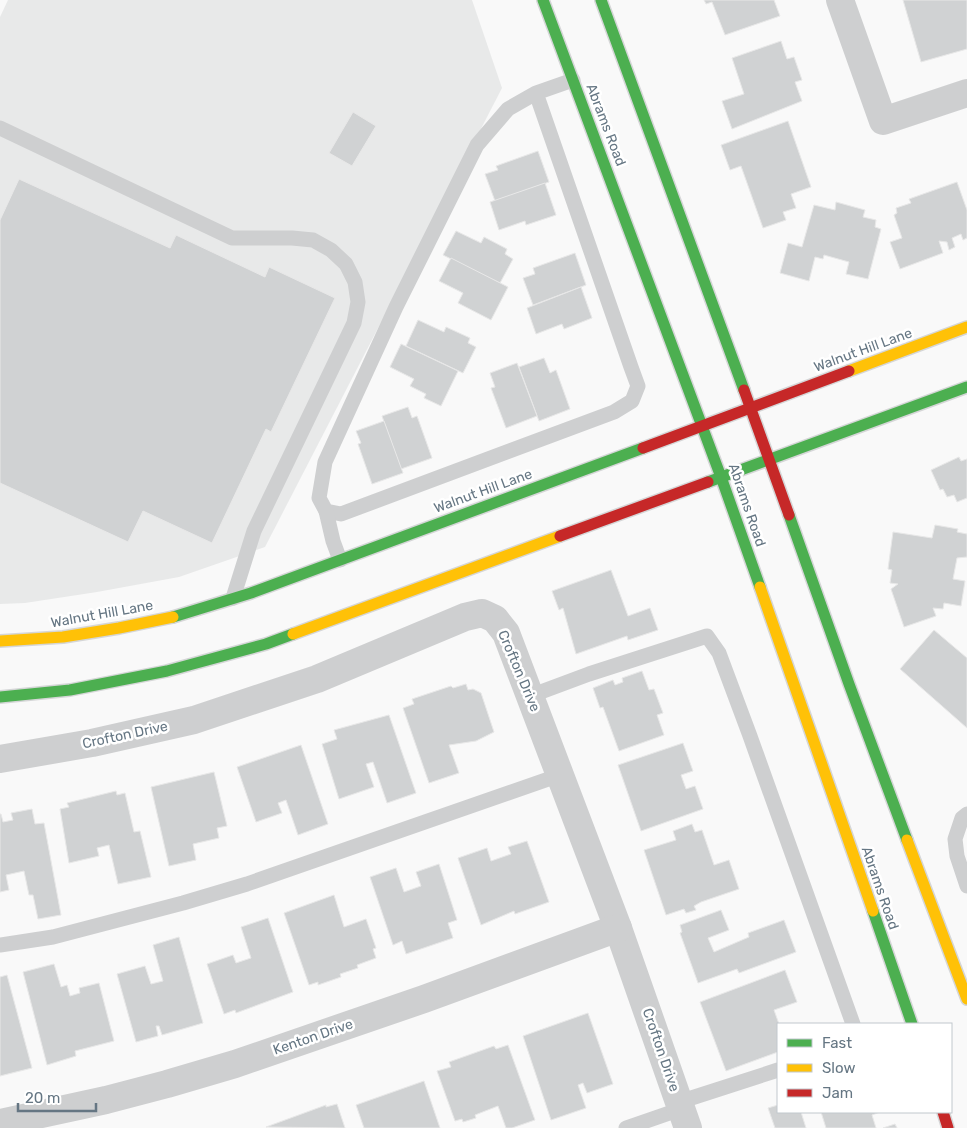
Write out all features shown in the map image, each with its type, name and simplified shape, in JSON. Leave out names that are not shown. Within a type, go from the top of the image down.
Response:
[{"type":"main road","name":"Abrams Road","points":[[543,0],[721,477],[912,1023]]},
{"type":"main road","points":[[601,0],[849,684],[967,999]]},
{"type":"main road","name":"Walnut Hill Lane","points":[[0,641],[63,637],[181,615],[340,560],[967,328]]},
{"type":"main road","points":[[0,698],[70,690],[157,673],[266,644],[967,387]]},
{"type":"main road","points":[[943,1113],[948,1128]]},
{"type":"street","points":[[840,0],[883,121],[967,93]]},
{"type":"street","name":"Crofton Drive","points":[[0,759],[92,743],[194,720],[317,679],[465,617],[482,613],[494,619],[506,633],[618,928],[683,1113]]},
{"type":"street","name":"Kenton Drive","points":[[0,1123],[106,1100],[234,1064],[424,999],[618,928]]},
{"type":"lane","points":[[340,560],[332,540],[326,511],[319,498],[325,462],[396,307],[477,145],[508,109],[536,93],[573,80]]},
{"type":"lane","points":[[326,511],[341,514],[614,412],[632,401],[638,386],[536,93]]},
{"type":"lane","points":[[0,128],[232,238],[313,240],[331,250],[346,264],[355,282],[358,302],[354,322],[254,531],[233,598]]},
{"type":"lane","points":[[530,696],[589,674],[707,636],[719,653],[853,1023]]},
{"type":"lane","points":[[0,945],[53,936],[183,903],[247,884],[560,775]]},
{"type":"lane","points":[[967,814],[962,818],[955,839],[957,856],[967,886]]},
{"type":"lane","points":[[626,1128],[683,1113],[777,1070]]},
{"type":"shaded area","points":[[8,0],[472,0],[502,88],[265,547],[179,577],[25,603],[0,604],[0,17]]},
{"type":"building","points":[[704,0],[774,0],[780,16],[725,35],[712,2],[706,4]]},
{"type":"building","points":[[903,0],[967,0],[967,49],[921,62]]},
{"type":"building","points":[[781,41],[787,59],[794,57],[802,80],[795,82],[802,101],[732,129],[722,101],[744,94],[732,58]]},
{"type":"building","points":[[353,112],[376,126],[352,166],[329,153]]},
{"type":"building","points":[[788,121],[811,187],[791,194],[796,208],[783,212],[786,220],[763,228],[741,166],[730,170],[721,145]]},
{"type":"building","points":[[538,151],[549,182],[495,201],[485,174],[498,170],[496,166]]},
{"type":"building","points":[[19,179],[170,248],[176,235],[265,277],[269,267],[335,298],[271,432],[266,429],[212,543],[143,511],[128,542],[0,483],[0,220]]},
{"type":"building","points":[[957,182],[967,210],[967,238],[963,240],[961,234],[952,238],[955,247],[949,250],[947,242],[939,241],[943,253],[900,269],[890,242],[902,238],[894,215],[897,213],[896,208],[911,203],[909,199]]},
{"type":"building","points":[[545,183],[556,215],[526,225],[525,221],[499,230],[490,202]]},
{"type":"building","points":[[836,202],[865,210],[863,217],[876,220],[875,227],[881,229],[868,279],[846,274],[849,262],[824,255],[823,259],[815,257],[809,281],[780,273],[788,243],[802,247],[814,205],[835,210]]},
{"type":"building","points":[[456,231],[481,243],[484,237],[507,249],[505,254],[513,259],[500,283],[443,255]]},
{"type":"building","points":[[575,253],[586,285],[533,305],[523,278],[535,274],[533,268]]},
{"type":"building","points":[[451,258],[508,287],[491,320],[458,303],[463,293],[439,281]]},
{"type":"building","points":[[581,287],[592,318],[564,329],[562,324],[536,334],[527,308]]},
{"type":"building","points":[[418,320],[444,332],[446,327],[470,338],[468,343],[476,347],[463,373],[406,346]]},
{"type":"building","points":[[401,344],[458,371],[441,406],[424,398],[426,394],[410,386],[414,379],[390,367]]},
{"type":"building","points":[[544,358],[550,373],[556,370],[570,409],[539,421],[519,367]]},
{"type":"building","points":[[517,363],[537,416],[506,428],[491,388],[495,387],[490,373]]},
{"type":"building","points":[[408,407],[412,418],[417,416],[432,458],[401,469],[382,416]]},
{"type":"building","points":[[384,421],[403,473],[372,484],[358,444],[361,443],[356,431]]},
{"type":"building","points":[[959,457],[961,461],[967,459],[967,498],[957,502],[954,495],[947,497],[943,489],[940,490],[931,470]]},
{"type":"building","points":[[935,525],[958,529],[957,532],[967,534],[967,557],[957,558],[953,579],[965,581],[961,606],[944,603],[943,609],[933,608],[936,616],[904,627],[891,589],[898,584],[890,583],[892,570],[888,569],[893,532],[932,538]]},
{"type":"building","points":[[611,570],[628,616],[650,608],[658,630],[628,640],[627,636],[576,654],[563,608],[559,610],[552,591]]},
{"type":"building","points":[[934,630],[967,658],[967,728],[900,669]]},
{"type":"building","points":[[642,671],[649,690],[654,689],[663,713],[657,715],[664,735],[619,751],[603,707],[600,708],[593,688],[613,680],[615,685],[623,682],[622,678]]},
{"type":"building","points":[[466,684],[468,690],[473,689],[481,693],[494,732],[476,741],[449,745],[459,773],[429,783],[403,708],[414,704],[412,699],[451,686],[453,688]]},
{"type":"building","points":[[389,715],[416,793],[387,803],[373,762],[366,764],[374,787],[339,799],[322,744],[337,739],[334,730]]},
{"type":"building","points":[[683,743],[693,771],[681,775],[686,789],[695,786],[703,809],[641,831],[618,765]]},
{"type":"building","points":[[301,745],[328,824],[298,835],[286,800],[278,803],[282,813],[256,822],[237,767]]},
{"type":"building","points":[[214,772],[227,826],[217,828],[219,838],[193,844],[196,860],[169,866],[151,787]]},
{"type":"building","points":[[116,791],[117,795],[125,793],[134,832],[140,831],[151,877],[118,884],[109,845],[97,848],[99,856],[69,863],[60,809],[69,807],[67,803]]},
{"type":"building","points":[[32,809],[35,824],[44,823],[61,915],[38,919],[33,895],[29,895],[24,871],[6,875],[9,890],[0,892],[0,814],[3,822],[13,820],[11,813]]},
{"type":"building","points":[[692,824],[695,832],[702,830],[714,865],[729,860],[739,889],[701,902],[694,906],[696,910],[686,913],[684,909],[666,915],[644,850],[676,840],[673,831]]},
{"type":"building","points":[[527,841],[549,902],[515,914],[514,911],[481,925],[458,858],[487,848],[491,861],[511,854],[508,847]]},
{"type":"building","points":[[439,864],[457,920],[448,923],[453,938],[406,954],[402,941],[393,945],[370,877],[396,868],[404,892],[421,886],[416,872]]},
{"type":"building","points":[[334,895],[344,927],[366,919],[376,948],[373,949],[376,958],[357,965],[358,968],[340,974],[341,977],[318,985],[318,982],[309,985],[284,913]]},
{"type":"building","points":[[721,910],[729,930],[708,938],[714,952],[749,937],[748,933],[784,920],[796,952],[739,973],[737,969],[698,983],[680,933],[682,932],[680,925]]},
{"type":"building","points":[[268,918],[293,992],[236,1013],[235,1010],[224,1014],[207,964],[233,955],[236,963],[251,958],[241,927]]},
{"type":"building","points":[[179,937],[203,1023],[162,1035],[159,1026],[156,1026],[158,1036],[136,1042],[117,974],[145,966],[151,984],[163,981],[153,945]]},
{"type":"building","points":[[54,964],[61,987],[67,985],[70,996],[80,993],[79,988],[99,983],[114,1041],[75,1051],[76,1056],[47,1065],[23,972]]},
{"type":"building","points":[[785,970],[797,1002],[774,1010],[779,1023],[777,1023],[777,1052],[726,1071],[700,1002]]},
{"type":"building","points":[[7,975],[32,1068],[0,1076],[0,977]]},
{"type":"building","points":[[588,1013],[613,1084],[587,1093],[583,1083],[578,1085],[586,1108],[551,1120],[523,1036]]},
{"type":"building","points":[[508,1045],[535,1120],[512,1128],[506,1128],[498,1106],[475,1115],[476,1118],[463,1122],[462,1119],[455,1121],[437,1071],[451,1067],[449,1062],[494,1046],[496,1049]]},
{"type":"building","points":[[424,1081],[440,1128],[364,1128],[356,1105]]},
{"type":"building","points":[[337,1104],[345,1128],[266,1127],[326,1105],[326,1107]]},
{"type":"building","points":[[777,1105],[777,1113],[801,1113],[806,1128],[775,1128],[768,1108]]},
{"type":"building","points":[[821,1113],[877,1113],[872,1115],[876,1128],[826,1128]]},
{"type":"building","points":[[895,1124],[897,1128],[883,1128]]},
{"type":"traffic: fast","points":[[543,0],[721,477],[760,587]]},
{"type":"traffic: fast","points":[[601,0],[744,390]]},
{"type":"traffic: fast","points":[[708,482],[967,387]]},
{"type":"traffic: fast","points":[[173,617],[251,593],[643,448]]},
{"type":"traffic: fast","points":[[789,515],[907,840]]},
{"type":"traffic: fast","points":[[0,697],[70,690],[167,671],[266,644],[293,634]]},
{"type":"traffic: fast","points":[[873,911],[912,1023]]},
{"type":"traffic: slow","points":[[849,371],[967,327]]},
{"type":"traffic: slow","points":[[293,634],[560,536]]},
{"type":"traffic: slow","points":[[760,587],[873,911]]},
{"type":"traffic: slow","points":[[0,641],[63,637],[173,617]]},
{"type":"traffic: slow","points":[[907,840],[967,999]]},
{"type":"traffic: jam","points":[[643,448],[849,371]]},
{"type":"traffic: jam","points":[[744,390],[789,515]]},
{"type":"traffic: jam","points":[[560,536],[708,482]]},
{"type":"traffic: jam","points":[[943,1113],[948,1128]]}]
